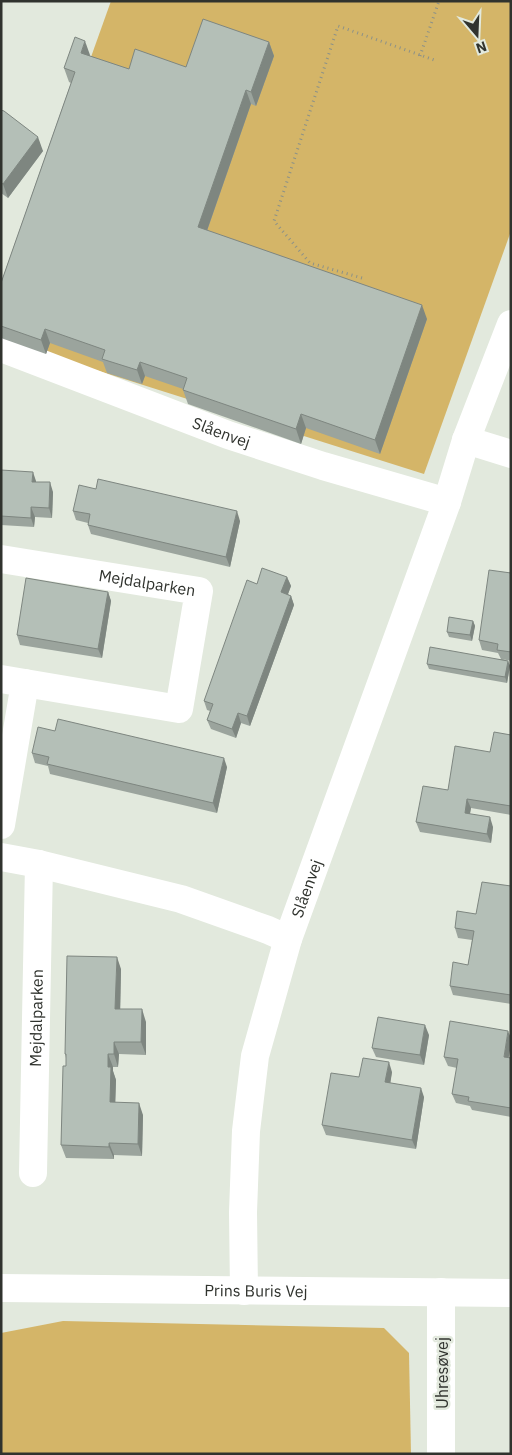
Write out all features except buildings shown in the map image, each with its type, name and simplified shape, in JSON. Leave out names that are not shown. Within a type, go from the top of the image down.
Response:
[{"type":"street","name":"Slåenvej","points":[[244,1291],[243,1212],[246,1131],[255,1056],[288,939],[447,502],[466,440],[511,324]]},
{"type":"street","name":"Slåenvej","points":[[1,348],[228,435],[323,466],[447,502]]},
{"type":"street","points":[[466,440],[511,454]]},
{"type":"street","name":"Mejdalparken","points":[[1,559],[199,592],[179,709],[13,681],[1,825]]},
{"type":"street","points":[[1,857],[39,864],[181,899],[288,939]]},
{"type":"street","name":"Mejdalparken","points":[[33,1173],[39,864]]},
{"type":"street","name":"Prins Buris Vej","points":[[1,1288],[511,1293]]},
{"type":"street","name":"Uhresøvej","points":[[441,1292],[441,1454]]},
{"type":"path","points":[[420,56],[439,1]]},
{"type":"path","points":[[362,278],[310,263],[274,221],[338,26],[437,62]]},
{"type":"shaded area","points":[[111,1],[511,1],[511,231],[424,474],[1,340],[1,309]]},
{"type":"shaded area","points":[[63,1321],[384,1328],[409,1353],[411,1454],[1,1454],[1,1333]]}]
